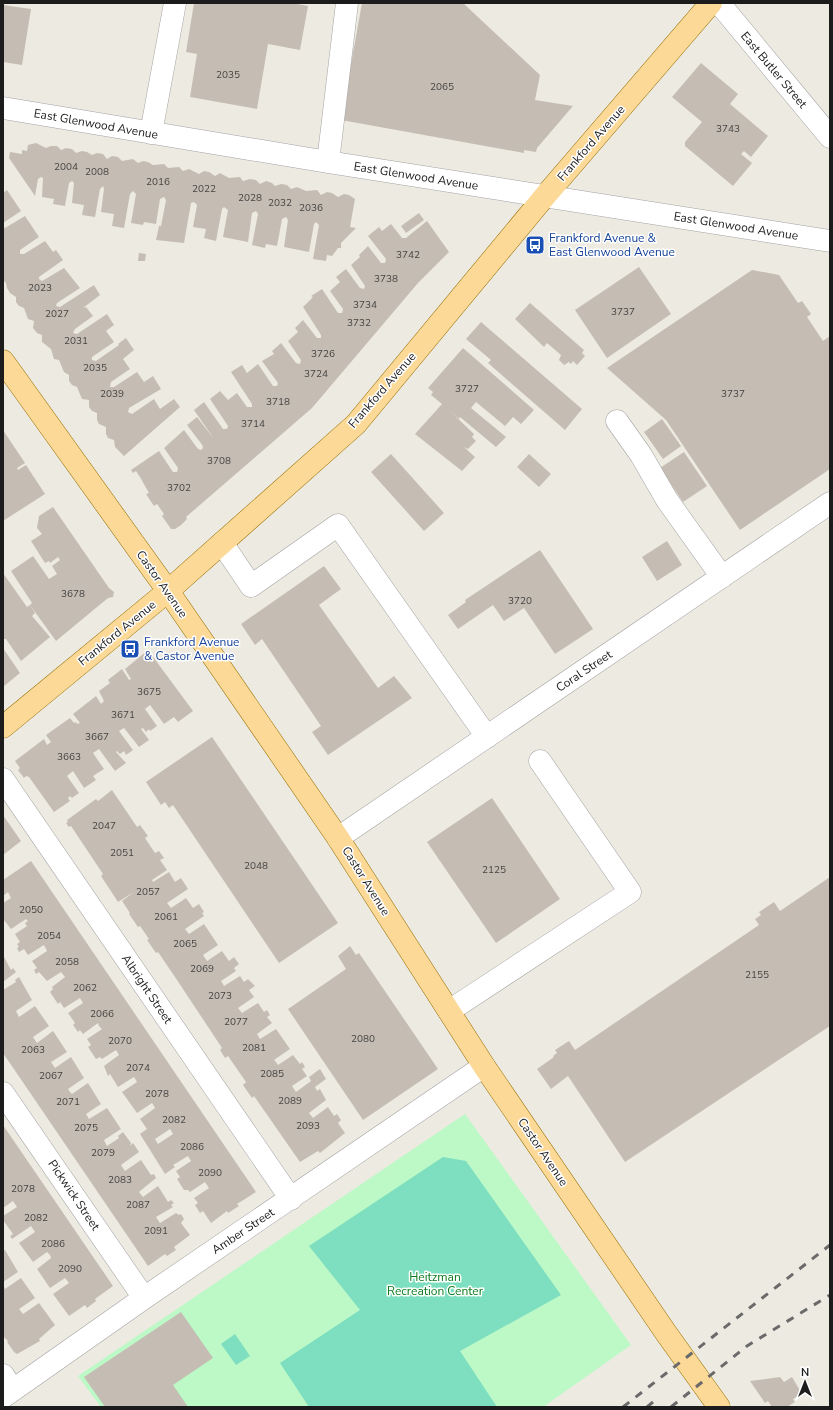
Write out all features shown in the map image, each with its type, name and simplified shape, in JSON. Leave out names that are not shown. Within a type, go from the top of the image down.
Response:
[{"type":"main road","name":"Frankford Avenue","points":[[3,727],[168,591],[356,424],[545,196],[711,3]]},
{"type":"main road","name":"Castor Avenue","points":[[3,360],[168,591],[338,838],[484,1066],[661,1326],[719,1407]]},
{"type":"street","points":[[151,133],[175,3]]},
{"type":"street","points":[[328,162],[347,3]]},
{"type":"street","name":"East Butler Street","points":[[719,3],[830,137]]},
{"type":"street","name":"East Glenwood Avenue","points":[[3,108],[328,162],[830,241]]},
{"type":"street","points":[[618,421],[667,500],[722,577]]},
{"type":"street","name":"Coral Street","points":[[338,838],[830,503]]},
{"type":"street","points":[[222,543],[251,586],[338,525],[487,737]]},
{"type":"street","points":[[449,1012],[630,892],[540,761]]},
{"type":"street","name":"Albright Street","points":[[3,779],[291,1199]]},
{"type":"street","name":"Amber Street","points":[[6,1387],[144,1298],[484,1066]]},
{"type":"street","name":"Pickwick Street","points":[[3,1093],[144,1298]]},
{"type":"green space","name":"Heitzman Recreation Center","points":[[465,1114],[631,1345],[543,1407],[101,1407],[78,1376]]},
{"type":"green space","points":[[443,1157],[466,1161],[561,1295],[460,1351],[497,1407],[309,1407],[280,1363],[360,1310],[309,1246]]},
{"type":"green space","points":[[235,1334],[250,1356],[236,1365],[221,1344]]},
{"type":"building","points":[[194,3],[292,3],[308,6],[300,50],[268,44],[257,109],[190,97],[197,54],[186,52]]},
{"type":"building","points":[[362,3],[463,3],[540,75],[535,100],[573,106],[537,148],[536,152],[524,150],[524,153],[341,120]]},
{"type":"building","points":[[3,5],[31,9],[22,65],[3,62]]},
{"type":"building","points":[[701,63],[738,94],[730,104],[768,136],[751,157],[744,151],[741,154],[752,163],[733,186],[685,146],[685,142],[702,122],[672,97]]},
{"type":"building","points":[[36,143],[46,148],[57,146],[61,150],[66,148],[72,149],[76,153],[82,151],[92,155],[97,153],[103,154],[107,159],[112,156],[118,157],[122,161],[133,159],[138,163],[143,161],[153,165],[164,164],[168,168],[179,167],[183,171],[189,169],[199,174],[204,171],[215,176],[220,173],[229,178],[240,177],[243,181],[250,179],[256,180],[260,184],[266,181],[275,186],[281,184],[287,185],[291,189],[297,187],[306,191],[317,190],[321,195],[327,192],[338,197],[344,194],[349,195],[355,199],[350,227],[356,228],[341,243],[341,248],[338,248],[332,256],[327,255],[326,261],[313,259],[319,225],[316,222],[314,224],[309,252],[284,247],[288,220],[286,217],[282,219],[277,246],[266,244],[265,248],[252,245],[258,214],[256,211],[252,213],[248,242],[223,237],[228,210],[224,207],[222,209],[216,241],[204,238],[206,229],[193,227],[197,205],[194,202],[191,203],[184,243],[156,240],[159,226],[161,226],[166,200],[164,197],[160,199],[156,224],[144,222],[143,225],[131,223],[136,194],[133,191],[130,194],[124,228],[112,226],[114,214],[101,212],[104,189],[103,186],[100,189],[95,217],[82,215],[84,205],[72,203],[74,183],[72,181],[69,183],[65,206],[53,204],[54,199],[42,197],[43,178],[41,177],[38,179],[35,196],[9,158],[10,152],[22,154],[22,150],[27,151],[28,145]]},
{"type":"building","points":[[7,190],[21,211],[3,223],[3,193]]},
{"type":"building","points":[[419,213],[424,220],[406,233],[401,226]]},
{"type":"building","points":[[25,216],[39,237],[20,250],[20,254],[24,254],[45,241],[53,252],[56,250],[63,260],[39,277],[39,279],[42,281],[64,268],[80,288],[57,303],[56,306],[60,307],[94,285],[100,295],[83,308],[86,307],[93,316],[75,329],[73,333],[77,334],[107,314],[114,325],[106,331],[114,342],[92,357],[92,360],[96,361],[119,345],[118,344],[126,338],[134,350],[123,359],[130,369],[111,382],[110,387],[114,387],[137,372],[144,382],[153,376],[161,389],[129,408],[128,412],[132,414],[154,399],[160,409],[174,399],[180,407],[124,456],[115,447],[114,440],[108,438],[106,434],[106,427],[99,424],[97,420],[97,413],[92,411],[89,407],[89,400],[82,399],[77,387],[72,385],[69,381],[69,375],[64,372],[59,360],[54,359],[51,349],[42,342],[42,335],[37,333],[33,328],[34,321],[28,319],[24,308],[19,306],[16,302],[16,297],[10,293],[6,283],[3,280],[3,227],[5,228]]},
{"type":"building","points":[[427,221],[449,252],[418,283],[312,408],[186,517],[187,519],[181,525],[175,529],[171,529],[162,516],[164,514],[157,504],[154,506],[146,494],[149,493],[136,471],[133,473],[131,470],[159,451],[173,472],[177,472],[178,468],[164,448],[184,430],[198,449],[202,450],[203,446],[187,425],[197,417],[214,439],[194,410],[204,402],[223,429],[227,429],[228,426],[210,399],[220,391],[228,400],[237,393],[247,407],[252,407],[252,404],[231,372],[242,365],[247,373],[258,364],[273,386],[277,386],[278,383],[262,361],[274,354],[272,351],[281,343],[296,363],[300,364],[301,360],[288,341],[298,332],[295,328],[303,320],[317,338],[321,338],[321,335],[303,307],[313,297],[311,296],[322,289],[338,313],[342,313],[343,309],[330,291],[340,282],[336,277],[346,269],[360,288],[364,289],[365,286],[351,265],[360,257],[359,255],[368,246],[381,263],[385,263],[386,259],[368,236],[379,227],[382,231],[391,224],[402,238],[406,238]]},
{"type":"building","points":[[139,253],[146,254],[145,261],[138,261]]},
{"type":"building","points":[[639,267],[671,314],[607,358],[575,310]]},
{"type":"building","points":[[752,270],[779,275],[798,303],[802,301],[811,314],[807,317],[823,341],[830,336],[830,469],[740,530],[666,420],[607,368]]},
{"type":"building","points":[[530,303],[584,350],[582,353],[585,356],[577,365],[573,361],[571,364],[569,362],[564,365],[559,360],[561,355],[547,343],[544,347],[515,319]]},
{"type":"building","points":[[481,322],[582,409],[565,430],[488,363],[491,360],[466,339]]},
{"type":"building","points":[[463,348],[534,410],[521,424],[513,417],[505,426],[476,402],[471,408],[506,437],[496,447],[460,417],[459,419],[450,411],[474,434],[472,437],[476,441],[468,449],[464,447],[475,457],[462,471],[415,434],[442,404],[431,395],[433,392],[428,388]]},
{"type":"building","points":[[662,419],[681,446],[663,459],[644,432]]},
{"type":"building","points":[[3,430],[25,463],[17,468],[18,470],[26,465],[45,494],[3,521]]},
{"type":"building","points":[[684,452],[707,486],[683,502],[660,468]]},
{"type":"building","points":[[391,454],[444,513],[424,531],[371,472]]},
{"type":"building","points":[[529,454],[551,474],[539,487],[517,467]]},
{"type":"building","points":[[53,507],[109,588],[114,592],[113,597],[108,598],[56,641],[30,605],[32,603],[11,571],[33,556],[49,579],[57,574],[52,566],[60,560],[58,557],[50,563],[49,561],[45,563],[31,541],[42,534],[37,528],[39,516]]},
{"type":"building","points":[[667,541],[682,565],[657,581],[642,557]]},
{"type":"building","points":[[540,550],[593,629],[555,654],[524,608],[504,621],[493,605],[458,629],[448,615],[466,602],[465,600]]},
{"type":"building","points":[[324,566],[341,589],[319,605],[378,688],[394,676],[412,698],[328,755],[312,732],[321,726],[262,639],[255,645],[241,624]]},
{"type":"building","points":[[3,573],[27,607],[30,605],[35,613],[32,616],[50,637],[21,661],[6,639],[3,639]]},
{"type":"building","points":[[3,648],[20,673],[3,687]]},
{"type":"building","points":[[148,650],[193,711],[178,722],[174,717],[164,724],[150,705],[145,709],[157,726],[146,732],[143,728],[141,729],[149,740],[139,747],[124,728],[119,731],[133,750],[126,755],[124,751],[120,754],[117,751],[116,752],[126,763],[115,771],[99,749],[93,753],[104,769],[93,776],[96,780],[84,788],[73,771],[67,776],[79,793],[72,798],[70,796],[68,798],[70,801],[54,812],[29,777],[26,776],[24,778],[18,770],[20,768],[15,761],[44,739],[47,745],[51,742],[46,735],[70,718],[74,723],[80,723],[73,714],[96,696],[101,704],[104,701],[99,691],[110,683],[108,680],[122,669],[129,680],[131,679],[125,669]]},
{"type":"building","points":[[212,737],[338,923],[279,963],[173,805],[169,808],[165,802],[161,805],[146,782]]},
{"type":"building","points":[[112,790],[137,827],[140,825],[148,836],[145,838],[155,853],[159,851],[164,858],[160,860],[167,870],[152,880],[153,882],[169,872],[175,882],[181,878],[188,889],[167,903],[171,908],[186,898],[193,908],[199,904],[204,912],[202,913],[204,916],[185,929],[189,934],[204,924],[218,945],[203,955],[207,961],[222,951],[229,961],[234,957],[239,964],[234,968],[236,971],[221,981],[224,986],[240,976],[244,982],[248,979],[255,986],[249,990],[254,997],[238,1008],[242,1013],[258,1003],[264,1012],[267,1010],[270,1015],[267,1017],[272,1023],[257,1034],[260,1039],[276,1029],[290,1049],[274,1060],[278,1065],[293,1055],[300,1064],[302,1062],[305,1067],[302,1069],[307,1076],[292,1086],[296,1092],[311,1081],[309,1077],[320,1069],[326,1079],[315,1087],[317,1091],[320,1089],[326,1100],[309,1113],[313,1118],[328,1107],[334,1116],[337,1114],[341,1120],[338,1123],[345,1133],[320,1153],[318,1151],[300,1162],[254,1096],[252,1098],[243,1085],[246,1082],[228,1056],[225,1058],[220,1050],[222,1048],[175,977],[158,952],[156,953],[147,940],[149,939],[140,926],[138,927],[129,914],[130,913],[122,901],[134,892],[118,902],[101,876],[103,874],[71,826],[69,827],[66,823],[68,822],[67,820],[96,799],[98,801]]},
{"type":"building","points":[[492,798],[560,899],[496,943],[427,842]]},
{"type":"building","points":[[3,815],[21,841],[3,855]]},
{"type":"building","points":[[31,861],[256,1192],[237,1204],[239,1206],[228,1213],[227,1211],[211,1223],[203,1211],[200,1213],[195,1205],[198,1203],[194,1198],[209,1188],[205,1182],[190,1192],[188,1190],[184,1190],[177,1179],[180,1177],[176,1171],[191,1161],[188,1156],[173,1165],[175,1167],[165,1174],[140,1134],[147,1129],[140,1119],[155,1108],[154,1106],[152,1103],[137,1113],[122,1092],[137,1082],[134,1077],[118,1087],[110,1074],[108,1076],[104,1066],[119,1055],[116,1050],[102,1059],[100,1057],[96,1059],[88,1047],[91,1045],[87,1039],[102,1029],[98,1023],[83,1034],[80,1030],[78,1032],[73,1025],[75,1023],[68,1013],[83,1003],[80,998],[64,1008],[60,1002],[58,1004],[50,992],[53,989],[52,987],[65,977],[61,972],[47,981],[39,972],[36,974],[34,970],[37,968],[32,961],[47,951],[44,945],[28,955],[24,949],[19,952],[17,948],[19,947],[17,944],[20,942],[15,934],[27,926],[25,923],[28,921],[26,919],[11,929],[3,919],[3,903],[11,898],[8,892],[3,896],[3,880]],"holes":[[[170,1129],[173,1134],[158,1144],[155,1139]]]},
{"type":"building","points":[[830,877],[830,1026],[625,1162],[568,1076],[551,1089],[537,1069],[554,1057],[553,1056],[557,1053],[555,1050],[569,1041],[575,1050],[759,925],[755,919],[761,915],[759,912],[774,902],[780,911]]},
{"type":"building","points":[[350,946],[356,955],[359,953],[438,1069],[363,1120],[288,1009],[346,969],[338,956]]},
{"type":"building","points":[[3,955],[11,970],[13,968],[16,972],[3,982]]},
{"type":"building","points":[[19,977],[32,1000],[16,1011],[19,1017],[35,1006],[49,1026],[33,1037],[37,1043],[53,1031],[67,1052],[51,1062],[55,1068],[71,1057],[84,1078],[68,1089],[70,1092],[72,1094],[88,1083],[101,1104],[86,1114],[89,1119],[107,1108],[121,1129],[104,1140],[107,1146],[119,1138],[118,1136],[123,1132],[131,1143],[130,1146],[133,1143],[139,1152],[121,1165],[125,1171],[141,1160],[151,1175],[154,1174],[156,1178],[139,1192],[143,1197],[158,1186],[168,1202],[171,1200],[174,1203],[171,1205],[173,1207],[156,1217],[160,1223],[176,1213],[179,1215],[181,1214],[184,1219],[181,1223],[190,1235],[174,1247],[176,1250],[167,1256],[165,1254],[148,1266],[3,1053],[3,990],[16,982],[15,980]]},
{"type":"building","points":[[3,1125],[113,1286],[95,1299],[96,1301],[87,1308],[85,1305],[69,1316],[53,1294],[69,1283],[65,1278],[50,1288],[37,1269],[51,1258],[50,1255],[47,1252],[33,1262],[19,1243],[35,1232],[31,1226],[12,1239],[10,1236],[13,1234],[3,1220],[3,1216],[17,1207],[13,1201],[3,1208]]},
{"type":"building","points":[[5,1250],[18,1272],[3,1282],[3,1251]]},
{"type":"building","points":[[21,1278],[35,1298],[19,1309],[23,1314],[39,1303],[55,1325],[39,1339],[40,1341],[17,1354],[3,1336],[3,1285],[5,1289]]},
{"type":"building","points":[[181,1312],[213,1358],[173,1385],[188,1407],[105,1407],[84,1377]]},
{"type":"building","points":[[780,1377],[784,1382],[792,1377],[802,1394],[793,1399],[795,1402],[787,1407],[772,1407],[768,1401],[765,1403],[750,1381]]},
{"type":"railway","points":[[623,1407],[830,1245]]},
{"type":"railway","points":[[671,1407],[747,1346],[830,1295]]},
{"type":"railway","points":[[647,1407],[653,1402]]},
{"type":"place","name":"Frankford Avenue & East Glenwood Avenue","points":[[535,245]]},
{"type":"place","name":"Frankford Avenue & Castor Avenue","points":[[130,649]]}]
